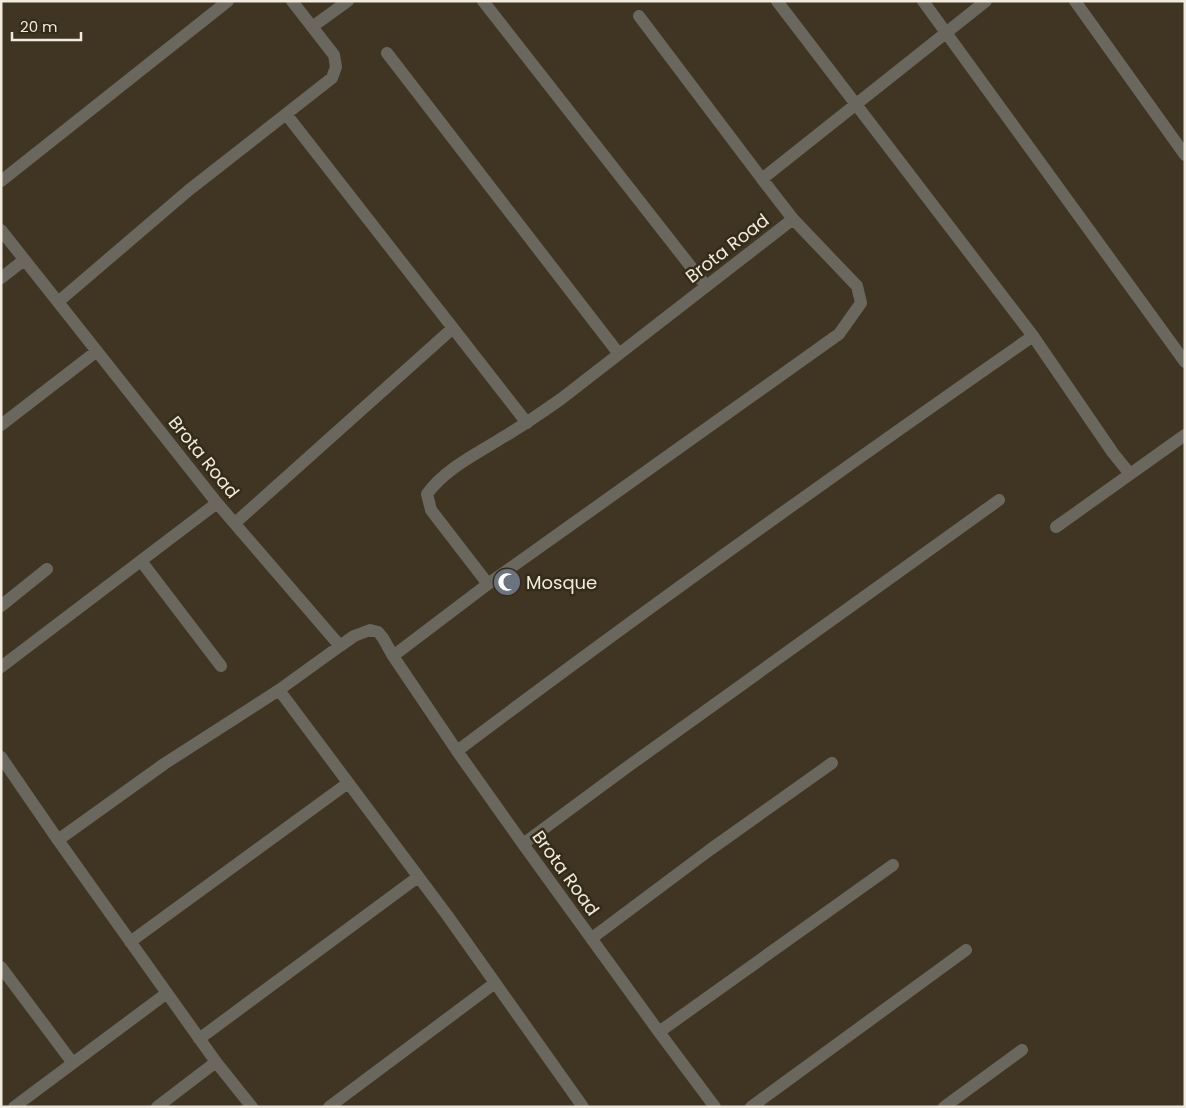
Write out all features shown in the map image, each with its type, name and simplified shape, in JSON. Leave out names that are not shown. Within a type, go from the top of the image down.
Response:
[{"type":"street","points":[[1,181],[228,1]]},
{"type":"street","points":[[58,302],[189,190],[332,78],[336,68],[334,55],[292,1]]},
{"type":"street","points":[[312,27],[348,1]]},
{"type":"street","points":[[483,1],[706,286]]},
{"type":"street","points":[[777,1],[1033,336],[1130,474]]},
{"type":"street","points":[[923,1],[1185,362]]},
{"type":"street","points":[[762,179],[986,1]]},
{"type":"street","points":[[1075,1],[1185,154]]},
{"type":"street","points":[[639,16],[793,219]]},
{"type":"street","points":[[386,54],[619,354]]},
{"type":"street","points":[[286,114],[527,423]]},
{"type":"street","name":"Brota Road","points":[[393,656],[488,584],[838,334],[861,303],[857,286],[793,219],[527,423],[448,472],[435,483],[427,494],[432,510],[488,584]]},
{"type":"street","name":"Brota Road","points":[[1,230],[217,504],[340,646],[354,636],[370,630],[378,632],[383,638],[393,656],[523,844],[659,1032],[716,1107]]},
{"type":"street","points":[[1,278],[24,260]]},
{"type":"street","points":[[234,522],[453,328]]},
{"type":"street","points":[[458,751],[588,653],[1033,336]]},
{"type":"street","points":[[1,425],[97,351]]},
{"type":"street","points":[[1056,527],[1185,435]]},
{"type":"street","points":[[523,844],[630,764],[999,500]]},
{"type":"street","points":[[1,667],[217,504]]},
{"type":"street","points":[[141,561],[221,666]]},
{"type":"street","points":[[1,606],[47,569]]},
{"type":"street","points":[[58,840],[164,764],[279,690],[340,646]]},
{"type":"street","points":[[279,690],[495,982],[580,1106]]},
{"type":"street","points":[[1,757],[199,1039],[252,1107]]},
{"type":"street","points":[[592,938],[711,849],[832,763]]},
{"type":"street","points":[[130,942],[348,783]]},
{"type":"street","points":[[659,1032],[893,865]]},
{"type":"street","points":[[199,1039],[418,877]]},
{"type":"street","points":[[751,1107],[966,950]]},
{"type":"street","points":[[1,967],[72,1062]]},
{"type":"street","points":[[329,1107],[495,982]]},
{"type":"street","points":[[14,1107],[167,992]]},
{"type":"street","points":[[944,1107],[1022,1050]]},
{"type":"street","points":[[157,1107],[216,1062]]},
{"type":"place","name":"Mosque","points":[[507,582]]}]
